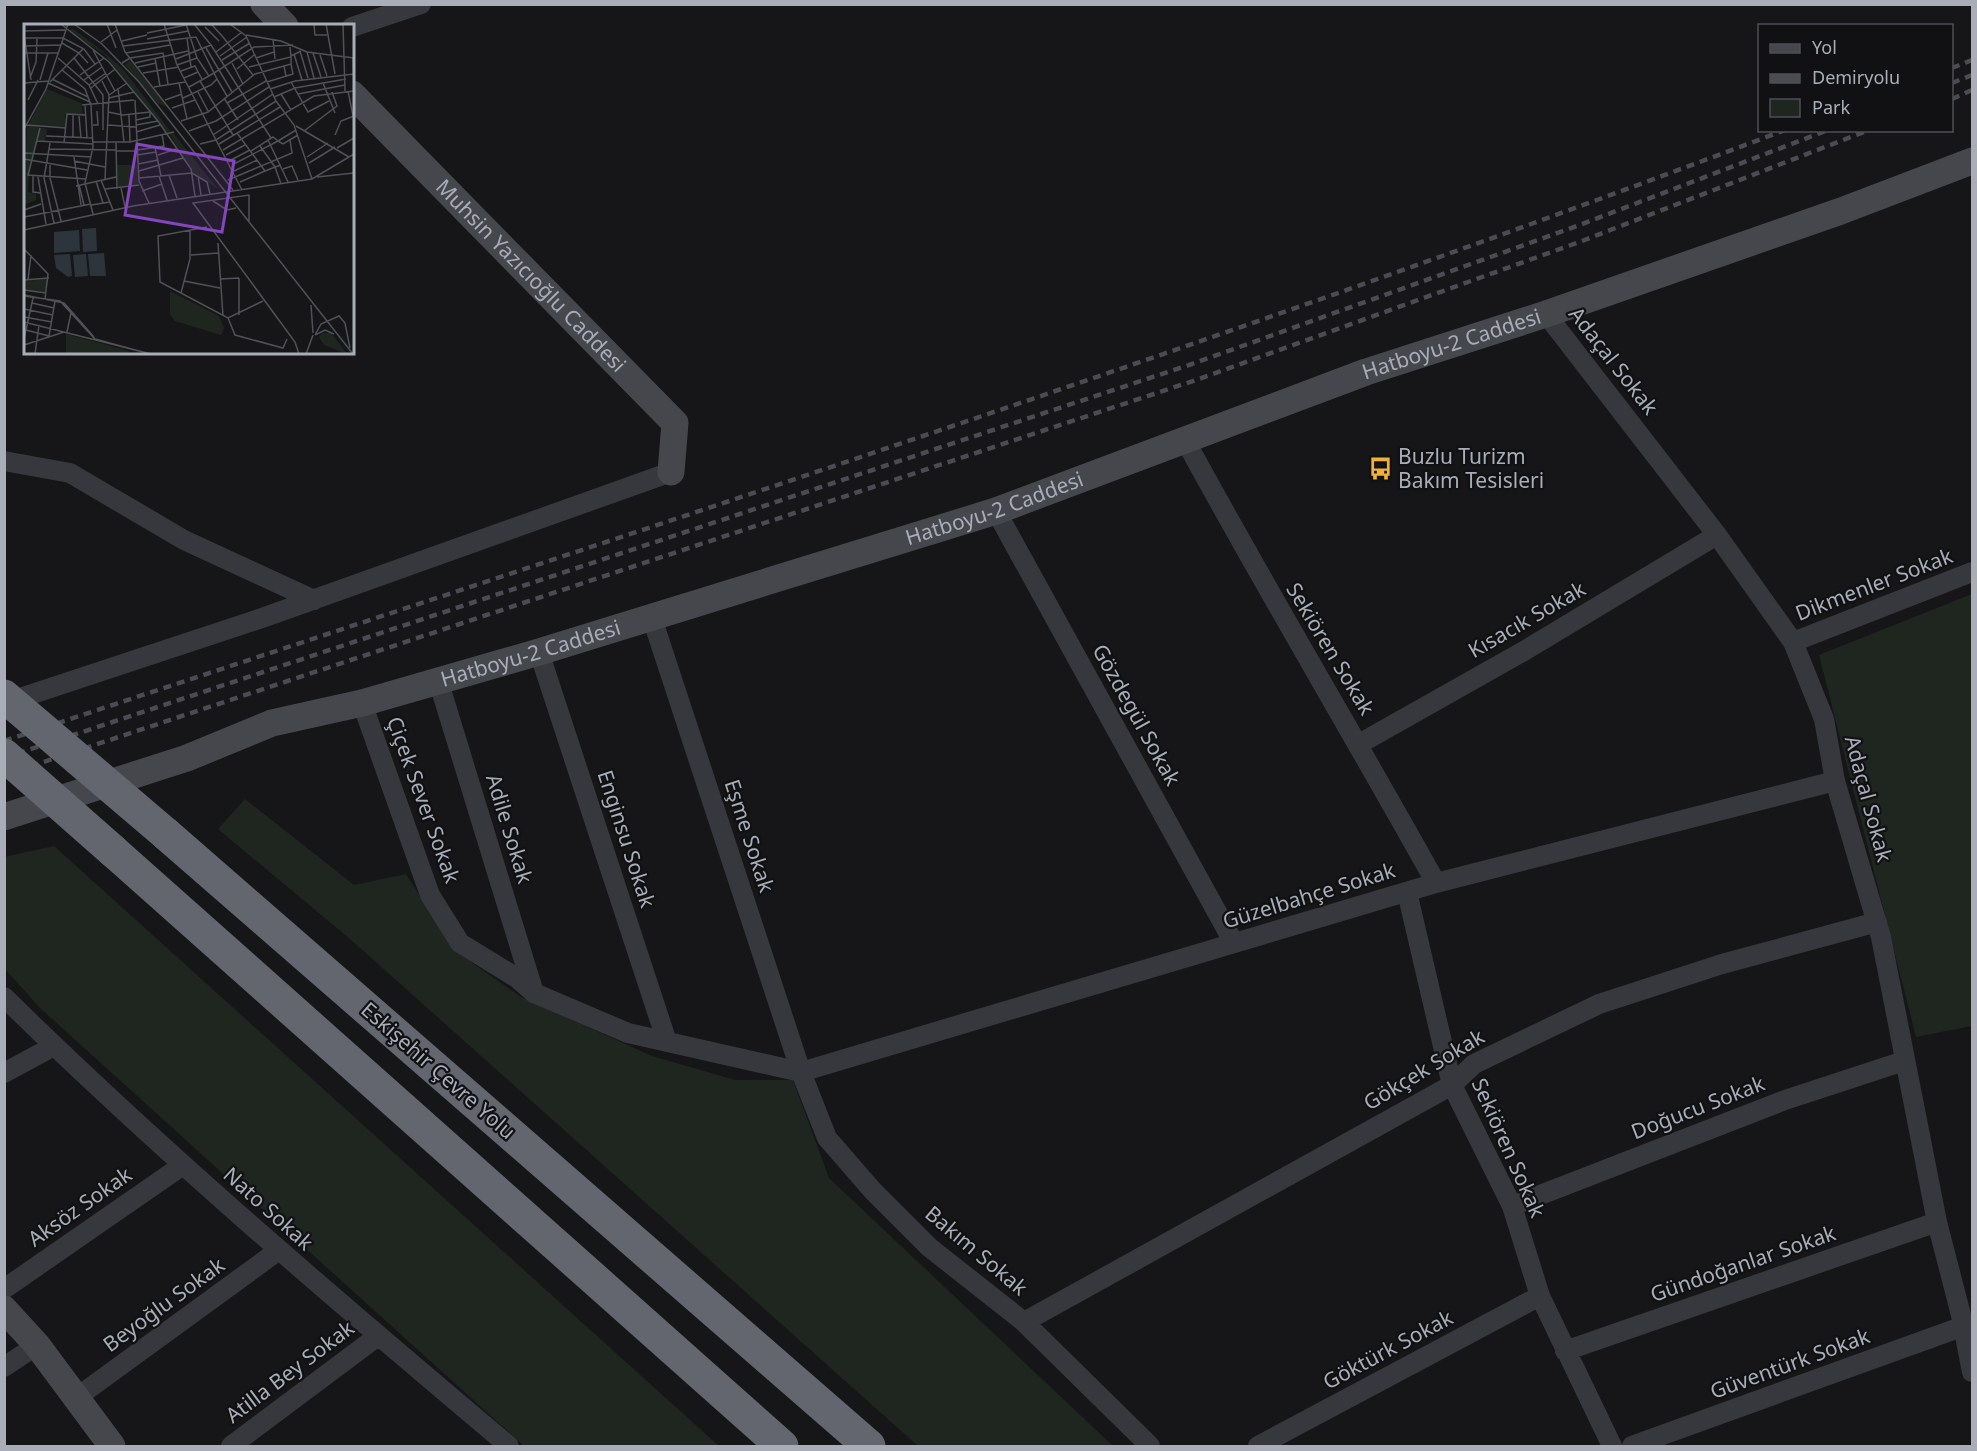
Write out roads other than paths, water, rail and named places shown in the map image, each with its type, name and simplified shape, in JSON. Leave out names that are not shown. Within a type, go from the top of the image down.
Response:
[{"type":"highway","name":"Eskişehir Çevre Yolu","points":[[4,696],[166,834],[869,1446]]},
{"type":"highway","points":[[4,755],[782,1446]]},
{"type":"main road","points":[[264,4],[283,24]]},
{"type":"main road","name":"Muhsin Yazıcıoğlu Caddesi","points":[[354,96],[675,423],[671,472]]},
{"type":"main road","name":"Hatboyu-2 Caddesi","points":[[4,817],[187,758],[272,723],[362,704],[540,652],[651,615],[996,511],[1366,372],[1546,314],[1841,212],[1972,161]]},
{"type":"main road","points":[[4,1309],[37,1345],[76,1398],[103,1443]]},
{"type":"street","points":[[354,26],[421,4]]},
{"type":"street","name":"Adaçal Sokak","points":[[1546,314],[1717,535],[1793,642],[1824,719],[1835,781],[1877,922],[1937,1222],[1966,1318],[1972,1372]]},
{"type":"street","name":"Sekiören Sokak","points":[[1185,440],[1300,648],[1359,744],[1436,883]]},
{"type":"street","points":[[4,461],[70,473],[184,540],[314,600]]},
{"type":"street","points":[[4,703],[314,600],[671,472]]},
{"type":"street","name":"Gözdegül Sokak","points":[[996,511],[1234,943]]},
{"type":"street","name":"Kısacık Sokak","points":[[1359,744],[1524,651],[1717,535]]},
{"type":"street","name":"Dikmenler Sokak","points":[[1793,642],[1972,572]]},
{"type":"street","name":"Eşme Sokak","points":[[651,615],[801,1072]]},
{"type":"street","name":"Enginsu Sokak","points":[[540,652],[667,1042]]},
{"type":"street","name":"Adile Sokak","points":[[438,680],[534,993]]},
{"type":"street","name":"Çiçek Sever Sokak","points":[[362,704],[430,895],[460,943],[517,978],[534,993]]},
{"type":"street","name":"Güzelbahçe Sokak","points":[[801,1072],[1436,883],[1835,781]]},
{"type":"street","name":"Sekiören Sokak","points":[[1407,892],[1452,1085],[1512,1206],[1540,1296],[1612,1446]]},
{"type":"street","name":"Gökçek Sokak","points":[[1024,1322],[1452,1085],[1474,1064],[1599,1004],[1722,964],[1877,922]]},
{"type":"street","points":[[534,993],[628,1032],[801,1072]]},
{"type":"street","name":"Nato Sokak","points":[[4,997],[183,1165],[500,1444]]},
{"type":"street","points":[[4,1073],[54,1046]]},
{"type":"street","name":"Doğucu Sokak","points":[[1512,1206],[1785,1100],[1904,1061]]},
{"type":"street","name":"Bakım Sokak","points":[[801,1072],[827,1138],[873,1191],[930,1247],[1024,1322],[1150,1446]]},
{"type":"street","name":"Aksöz Sokak","points":[[4,1289],[183,1165]]},
{"type":"street","name":"Gündoğanlar Sokak","points":[[1565,1351],[1937,1222]]},
{"type":"street","name":"Beyoğlu Sokak","points":[[76,1398],[279,1250]]},
{"type":"street","name":"Göktürk Sokak","points":[[1258,1446],[1540,1296]]},
{"type":"street","name":"Güventürk Sokak","points":[[1632,1446],[1966,1318]]},
{"type":"street","name":"Atilla Bey Sokak","points":[[231,1446],[378,1336]]},
{"type":"street","points":[[4,1367],[37,1345]]},
{"type":"railway","points":[[1953,68],[1972,60]]},
{"type":"railway","points":[[1953,83],[1972,75]]},
{"type":"railway","points":[[1953,99],[1972,90]]},
{"type":"railway","points":[[4,741],[1121,369],[1564,212],[1780,132]]},
{"type":"railway","points":[[4,758],[1192,364],[1577,226],[1823,132]]},
{"type":"railway","points":[[4,775],[1199,379],[1582,241],[1864,132]]},
{"type":"place","name":"Buzlu Turizm Bakım Tesisleri","points":[[1380,469]]}]
